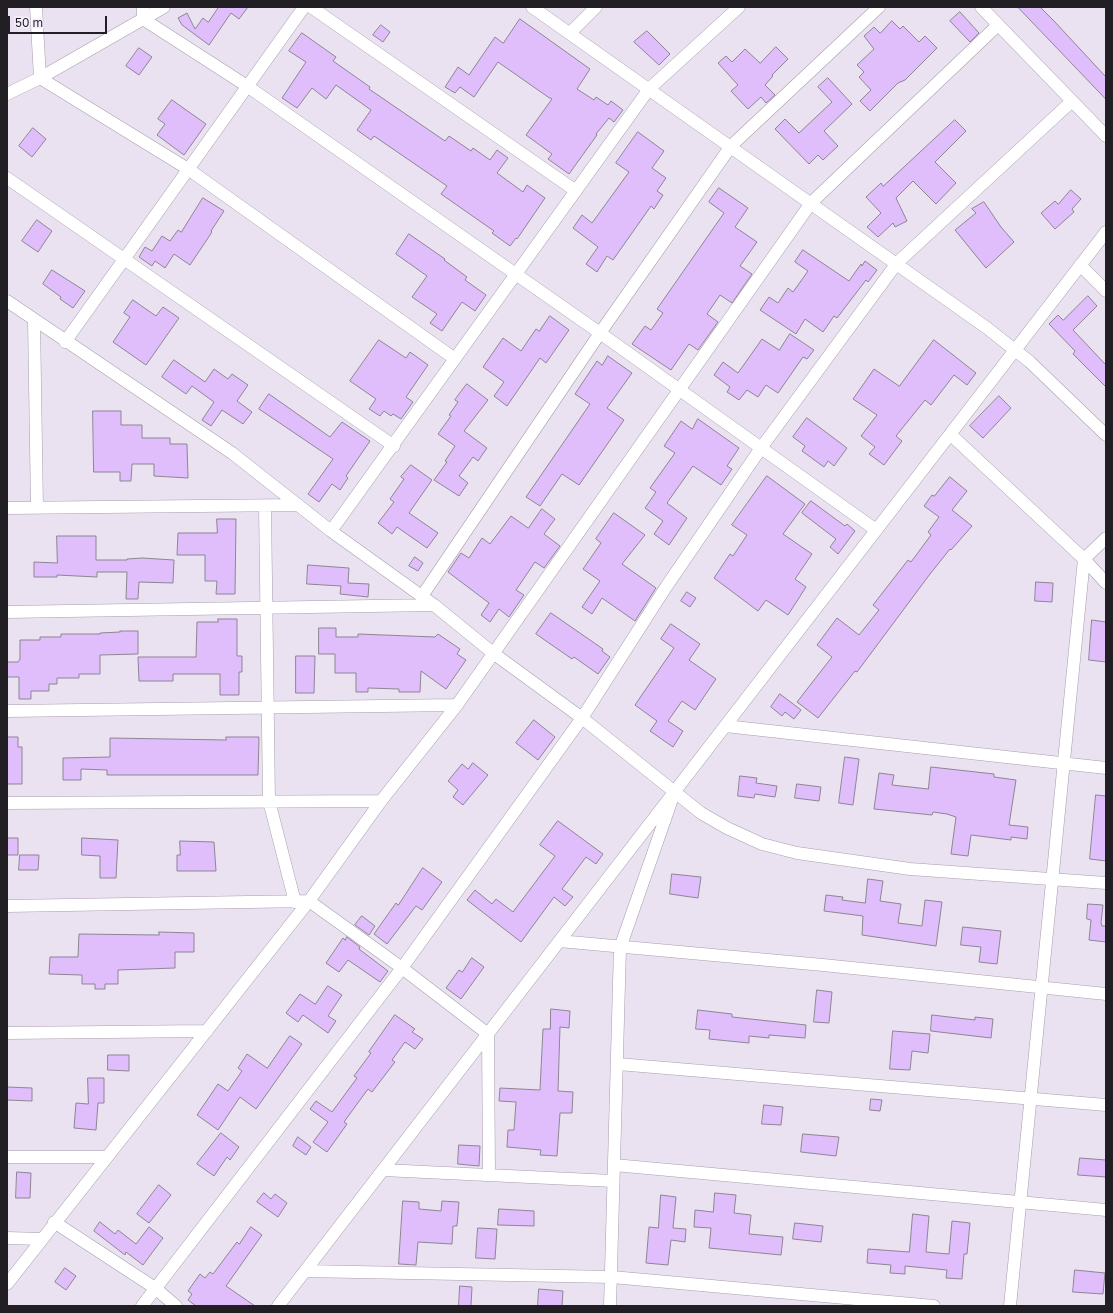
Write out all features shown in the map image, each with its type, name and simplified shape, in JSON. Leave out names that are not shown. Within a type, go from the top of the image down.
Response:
[{"type":"street","points":[[36,7],[40,78]]},
{"type":"street","points":[[7,94],[40,78],[143,13],[164,7]]},
{"type":"street","points":[[64,342],[304,7]]},
{"type":"street","points":[[311,7],[576,191]]},
{"type":"street","points":[[532,7],[897,263],[1015,350],[1106,435]]},
{"type":"street","points":[[570,34],[596,7]]},
{"type":"street","points":[[331,531],[394,446],[649,89],[739,7]]},
{"type":"street","points":[[422,596],[600,333],[731,146],[879,7]]},
{"type":"street","points":[[981,7],[1072,101],[1103,128]]},
{"type":"street","points":[[143,13],[515,275],[600,333],[876,530]]},
{"type":"street","points":[[7,1284],[54,1222],[309,902],[381,801],[457,705],[811,203],[998,25]]},
{"type":"street","points":[[40,78],[188,169],[455,359]]},
{"type":"street","points":[[142,1306],[402,968],[582,718],[666,587],[761,448],[897,263],[1072,101]]},
{"type":"street","points":[[7,178],[394,446]]},
{"type":"street","points":[[278,1306],[1106,232]]},
{"type":"street","points":[[1080,265],[1106,291]]},
{"type":"street","points":[[7,301],[64,342],[232,453],[331,531],[422,596],[493,653],[582,718],[701,813],[727,828],[762,844],[797,854],[910,868],[1106,883]]},
{"type":"street","points":[[34,320],[37,508]]},
{"type":"street","points":[[950,434],[1084,559],[1106,583]]},
{"type":"street","points":[[7,508],[297,505]]},
{"type":"street","points":[[265,506],[269,801],[295,902]]},
{"type":"street","points":[[1010,1306],[1084,559],[1106,538]]},
{"type":"street","points":[[7,612],[434,605]]},
{"type":"street","points":[[7,711],[457,705]]},
{"type":"street","points":[[725,726],[1064,765],[1106,768]]},
{"type":"street","points":[[610,1306],[618,1064],[620,948],[675,791]]},
{"type":"street","points":[[7,802],[381,801]]},
{"type":"street","points":[[7,906],[309,902],[402,968],[488,1034]]},
{"type":"street","points":[[559,941],[620,948],[823,965],[1106,994]]},
{"type":"street","points":[[7,1033],[207,1031]]},
{"type":"street","points":[[488,1034],[489,1175]]},
{"type":"street","points":[[618,1064],[1106,1105]]},
{"type":"street","points":[[7,1157],[107,1157]]},
{"type":"street","points":[[614,1165],[1106,1210]]},
{"type":"street","points":[[383,1170],[613,1181]]},
{"type":"street","points":[[54,1222],[155,1288],[176,1306]]},
{"type":"street","points":[[7,1238],[41,1239]]},
{"type":"street","points":[[305,1271],[612,1277],[934,1306]]},
{"type":"building","points":[[219,7],[248,7],[239,19],[231,13],[209,45],[182,25],[178,18],[187,13],[195,29],[203,18],[208,22]]},
{"type":"building","points":[[1018,7],[1040,7],[1054,21],[1106,77],[1106,99]]},
{"type":"building","points":[[960,12],[979,33],[970,42],[950,21]]},
{"type":"building","points":[[520,19],[590,69],[577,89],[594,100],[596,97],[608,105],[611,101],[623,110],[614,122],[609,118],[596,134],[597,135],[569,174],[548,159],[552,154],[526,135],[552,99],[498,62],[474,97],[460,87],[455,93],[445,87],[458,67],[469,75],[495,37],[503,43]]},
{"type":"building","points":[[892,21],[900,29],[903,26],[919,42],[925,36],[937,48],[905,80],[898,83],[870,111],[860,101],[871,90],[859,77],[864,72],[857,65],[874,49],[864,36],[874,27],[880,33]]},
{"type":"building","points":[[381,25],[390,32],[383,42],[373,35]]},
{"type":"building","points":[[647,31],[670,54],[659,65],[634,42]]},
{"type":"building","points":[[302,33],[336,57],[333,61],[370,87],[369,89],[445,141],[449,136],[471,151],[473,148],[490,160],[497,150],[508,158],[497,173],[523,192],[527,185],[545,198],[517,239],[516,238],[510,246],[492,233],[494,231],[441,194],[447,186],[374,136],[371,140],[357,130],[371,110],[336,85],[326,99],[312,88],[297,108],[282,98],[306,62],[289,51]]},
{"type":"building","points":[[776,47],[788,59],[772,75],[773,76],[765,85],[775,95],[766,103],[761,97],[748,109],[731,91],[738,85],[718,63],[726,56],[732,62],[745,49],[760,63]]},
{"type":"building","points":[[139,48],[152,57],[139,75],[126,66]]},
{"type":"building","points":[[828,78],[852,104],[824,131],[838,146],[823,160],[818,155],[809,164],[775,129],[785,119],[799,133],[832,102],[818,87]]},
{"type":"building","points":[[172,100],[206,124],[184,155],[157,135],[165,124],[158,119]]},
{"type":"building","points":[[955,120],[966,131],[935,162],[956,183],[936,204],[913,181],[896,198],[907,221],[895,227],[893,223],[878,237],[867,227],[881,213],[866,197],[881,183],[883,186]]},
{"type":"building","points":[[33,128],[46,139],[32,157],[19,146]]},
{"type":"building","points":[[638,132],[664,151],[652,168],[666,178],[657,191],[663,195],[654,209],[651,206],[613,260],[607,256],[597,272],[586,264],[598,247],[573,228],[582,215],[592,223],[629,172],[616,163]]},
{"type":"building","points":[[719,188],[748,208],[735,227],[757,242],[740,266],[752,274],[732,303],[720,295],[707,314],[718,322],[698,350],[689,344],[671,370],[632,344],[645,326],[651,330],[663,313],[657,309],[724,213],[709,202]]},
{"type":"building","points":[[1071,190],[1081,199],[1072,209],[1074,212],[1055,229],[1041,213],[1055,201],[1058,204]]},
{"type":"building","points":[[203,198],[224,211],[190,265],[174,254],[165,268],[155,261],[152,266],[139,257],[145,247],[152,251],[162,236],[170,241],[178,230],[181,232]]},
{"type":"building","points":[[984,202],[1001,227],[1014,242],[986,268],[955,230],[976,213],[972,209]]},
{"type":"building","points":[[37,220],[52,231],[38,252],[22,241]]},
{"type":"building","points":[[409,234],[445,259],[444,260],[467,277],[465,280],[486,295],[475,311],[462,302],[442,331],[430,323],[437,314],[412,297],[427,276],[396,254]]},
{"type":"building","points":[[803,250],[849,281],[861,264],[862,266],[865,261],[877,270],[868,282],[866,280],[837,318],[834,316],[823,332],[805,319],[796,334],[760,310],[769,297],[778,303],[788,288],[793,292],[808,271],[795,262]]},
{"type":"building","points":[[52,270],[85,291],[73,308],[43,284]]},
{"type":"building","points":[[1088,296],[1097,306],[1073,330],[1106,365],[1106,387],[1073,354],[1075,351],[1049,324],[1058,315],[1063,320]]},
{"type":"building","points":[[133,300],[156,316],[163,307],[179,318],[146,365],[113,342],[130,317],[124,313]]},
{"type":"building","points":[[550,316],[569,330],[546,363],[540,358],[507,406],[494,396],[504,382],[483,367],[503,338],[521,351],[536,329],[539,331]]},
{"type":"building","points":[[790,334],[814,350],[807,359],[803,357],[778,393],[766,385],[758,397],[747,390],[739,400],[727,392],[730,387],[714,375],[723,362],[738,373],[762,339],[779,350]]},
{"type":"building","points":[[379,340],[406,358],[410,352],[428,365],[406,397],[413,402],[401,419],[393,414],[391,416],[384,411],[380,416],[369,409],[376,399],[350,381]]},
{"type":"building","points":[[934,340],[976,373],[967,385],[954,375],[931,405],[925,400],[896,436],[902,441],[884,465],[869,454],[875,447],[861,436],[877,415],[853,399],[874,369],[899,386]]},
{"type":"building","points":[[608,356],[632,373],[607,408],[624,420],[579,485],[562,474],[540,506],[526,497],[590,404],[575,394],[597,361],[602,365]]},
{"type":"building","points":[[174,360],[205,382],[214,369],[228,379],[232,374],[248,385],[237,401],[252,412],[243,424],[222,410],[211,426],[202,420],[214,402],[192,386],[186,394],[162,377]]},
{"type":"building","points":[[467,384],[488,400],[464,431],[487,448],[478,461],[473,457],[459,476],[468,483],[459,496],[434,480],[447,462],[445,461],[455,446],[438,434],[451,416],[449,415],[458,402],[455,400]]},
{"type":"building","points":[[269,394],[330,437],[342,422],[370,441],[346,476],[348,478],[340,490],[332,484],[319,502],[308,494],[333,459],[259,409]]},
{"type":"building","points":[[999,396],[1011,408],[983,438],[970,426]]},
{"type":"building","points":[[93,411],[121,411],[121,425],[142,425],[142,438],[170,438],[170,444],[187,444],[188,478],[154,476],[154,464],[132,464],[131,481],[120,481],[120,472],[94,472]]},
{"type":"building","points":[[807,418],[847,448],[834,466],[828,461],[824,467],[802,451],[805,446],[793,437]]},
{"type":"building","points":[[698,419],[739,448],[727,466],[732,469],[721,485],[693,466],[667,503],[687,518],[669,545],[654,534],[663,521],[645,508],[656,492],[650,488],[675,453],[664,446],[681,421],[692,429]]},
{"type":"building","points":[[411,465],[432,480],[409,513],[438,533],[427,548],[397,527],[392,534],[378,523],[394,502],[390,499],[404,479],[401,477]]},
{"type":"building","points":[[767,476],[805,504],[783,534],[812,554],[795,579],[806,587],[788,615],[766,600],[758,611],[714,578],[730,554],[733,556],[747,535],[732,525]]},
{"type":"building","points":[[950,477],[967,491],[952,510],[972,526],[951,550],[950,549],[857,672],[855,671],[818,718],[797,702],[832,657],[817,645],[837,618],[859,635],[879,610],[873,605],[908,560],[911,562],[931,535],[928,532],[939,517],[924,506],[932,495],[934,496]]},
{"type":"building","points":[[811,501],[845,526],[847,524],[855,531],[838,554],[830,547],[836,539],[802,513]]},
{"type":"building","points":[[542,509],[555,519],[544,534],[560,546],[544,568],[535,562],[516,590],[524,595],[509,617],[499,609],[490,622],[481,615],[489,603],[448,572],[461,553],[469,558],[482,538],[490,544],[511,516],[528,528]]},
{"type":"building","points":[[614,513],[645,535],[622,564],[656,588],[635,621],[602,598],[592,614],[582,607],[600,581],[583,569],[601,543],[596,539]]},
{"type":"building","points":[[217,519],[236,519],[235,594],[216,594],[217,581],[205,581],[205,555],[177,555],[178,533],[217,533]]},
{"type":"building","points":[[57,536],[96,536],[96,560],[127,560],[142,558],[174,560],[173,583],[139,582],[138,599],[126,599],[127,572],[97,572],[97,577],[57,575],[57,577],[34,577],[34,562],[57,563]]},
{"type":"building","points":[[415,557],[423,563],[418,571],[409,566]]},
{"type":"building","points":[[308,565],[349,568],[348,583],[369,584],[368,597],[340,594],[341,586],[307,584]]},
{"type":"building","points":[[1036,582],[1053,583],[1052,602],[1035,601]]},
{"type":"building","points":[[687,592],[696,598],[690,607],[681,601]]},
{"type":"building","points":[[551,613],[603,649],[602,651],[610,657],[598,674],[574,657],[572,659],[536,634]]},
{"type":"building","points":[[218,619],[237,619],[237,656],[242,656],[242,672],[239,672],[239,695],[220,695],[220,674],[173,674],[173,681],[139,681],[138,657],[196,657],[197,622],[218,622]]},
{"type":"building","points":[[1092,620],[1106,622],[1106,662],[1089,660]]},
{"type":"building","points":[[671,624],[700,644],[689,660],[716,679],[695,710],[682,701],[668,721],[683,731],[673,747],[650,731],[657,721],[635,705],[674,648],[661,639]]},
{"type":"building","points":[[319,628],[336,628],[336,637],[358,637],[358,634],[435,637],[438,634],[460,649],[457,654],[466,660],[446,689],[421,671],[420,692],[399,692],[399,689],[368,688],[368,692],[356,692],[356,673],[335,673],[335,654],[319,654]]},
{"type":"building","points":[[120,631],[138,631],[138,654],[100,655],[100,674],[79,674],[79,678],[57,678],[57,684],[49,684],[49,691],[31,691],[31,699],[19,699],[19,677],[7,677],[7,662],[18,662],[20,659],[20,640],[40,640],[40,637],[61,637],[61,634],[100,634]]},
{"type":"building","points":[[296,656],[315,656],[314,693],[296,693]]},
{"type":"building","points":[[780,694],[801,710],[794,719],[785,712],[782,716],[771,707]]},
{"type":"building","points":[[534,720],[555,737],[538,760],[516,743]]},
{"type":"building","points":[[7,737],[18,737],[18,747],[22,747],[22,784],[7,784]]},
{"type":"building","points":[[226,737],[259,737],[258,775],[107,775],[107,770],[81,769],[81,780],[63,780],[63,758],[110,757],[110,738],[226,740]]},
{"type":"building","points":[[845,757],[859,759],[853,805],[839,803]]},
{"type":"building","points":[[473,763],[488,775],[463,805],[453,797],[458,790],[448,781],[462,764],[468,769]]},
{"type":"building","points":[[931,767],[994,774],[994,777],[1016,780],[1009,825],[1028,827],[1027,839],[1011,837],[1011,840],[971,835],[968,856],[951,854],[956,817],[933,812],[932,815],[874,809],[879,773],[894,775],[892,785],[928,789]]},
{"type":"building","points":[[740,776],[757,778],[756,783],[777,786],[775,797],[755,794],[754,798],[738,796]]},
{"type":"building","points":[[797,784],[821,787],[819,801],[795,798]]},
{"type":"building","points":[[1096,795],[1106,796],[1106,861],[1090,859]]},
{"type":"building","points":[[558,821],[603,854],[596,864],[586,857],[562,889],[573,897],[565,906],[554,897],[521,942],[467,900],[475,890],[492,904],[496,899],[513,912],[555,856],[540,845]]},
{"type":"building","points":[[7,838],[18,838],[18,855],[7,855]]},
{"type":"building","points":[[82,838],[118,840],[116,878],[100,878],[100,856],[82,855]]},
{"type":"building","points":[[180,841],[214,842],[216,871],[177,871],[177,855],[180,855]]},
{"type":"building","points":[[20,855],[39,855],[38,870],[19,870]]},
{"type":"building","points":[[423,868],[442,882],[422,910],[416,906],[387,944],[374,934],[396,903],[398,905]]},
{"type":"building","points":[[672,874],[701,877],[698,898],[670,894]]},
{"type":"building","points":[[868,879],[883,881],[880,901],[901,904],[898,923],[922,926],[925,900],[942,902],[936,946],[862,935],[863,916],[824,911],[826,895],[843,897],[842,900],[865,903]]},
{"type":"building","points":[[1088,904],[1103,905],[1101,923],[1102,926],[1106,926],[1106,942],[1089,940],[1091,920],[1087,919]]},
{"type":"building","points":[[362,916],[375,926],[369,935],[355,925]]},
{"type":"building","points":[[963,927],[1001,931],[997,964],[979,962],[981,947],[961,945]]},
{"type":"building","points":[[159,932],[194,933],[194,952],[175,952],[175,968],[118,970],[118,984],[105,984],[105,989],[95,989],[95,984],[82,984],[82,975],[49,974],[50,957],[78,957],[79,934],[159,935]]},
{"type":"building","points":[[347,937],[360,947],[359,949],[388,971],[380,982],[348,960],[339,972],[326,963],[343,938],[345,940]]},
{"type":"building","points":[[472,958],[484,967],[461,999],[446,988],[459,970],[462,972]]},
{"type":"building","points":[[328,986],[342,995],[328,1016],[336,1021],[328,1033],[303,1015],[298,1022],[286,1013],[300,994],[315,1004]]},
{"type":"building","points":[[817,990],[832,992],[829,1023],[814,1022]]},
{"type":"building","points":[[551,1009],[570,1011],[569,1028],[560,1027],[558,1091],[573,1092],[572,1113],[560,1113],[557,1156],[540,1155],[541,1150],[507,1147],[508,1130],[514,1130],[516,1102],[499,1101],[500,1088],[540,1090],[543,1029],[550,1029]]},
{"type":"building","points":[[698,1010],[732,1014],[732,1017],[806,1025],[805,1038],[769,1035],[769,1038],[749,1036],[749,1043],[709,1039],[710,1030],[696,1029]]},
{"type":"building","points":[[395,1015],[415,1029],[412,1032],[423,1039],[415,1049],[405,1042],[392,1060],[395,1062],[372,1092],[368,1089],[344,1122],[347,1124],[327,1152],[313,1142],[328,1122],[310,1109],[316,1101],[332,1112],[357,1078],[354,1076],[371,1053],[369,1052]]},
{"type":"building","points":[[932,1015],[975,1020],[975,1017],[993,1019],[991,1038],[931,1031]]},
{"type":"building","points":[[893,1031],[930,1034],[928,1053],[912,1051],[910,1070],[890,1069]]},
{"type":"building","points":[[290,1036],[302,1044],[256,1109],[240,1097],[218,1130],[197,1115],[218,1084],[228,1091],[242,1071],[238,1068],[247,1054],[267,1068]]},
{"type":"building","points":[[108,1055],[129,1055],[129,1071],[108,1070]]},
{"type":"building","points":[[88,1078],[104,1078],[104,1103],[98,1103],[96,1130],[74,1128],[76,1103],[88,1104]]},
{"type":"building","points":[[7,1087],[32,1088],[32,1101],[7,1100]]},
{"type":"building","points":[[871,1099],[882,1100],[880,1111],[870,1110]]},
{"type":"building","points":[[764,1105],[783,1107],[781,1125],[762,1124]]},
{"type":"building","points":[[221,1133],[239,1147],[230,1160],[227,1157],[214,1176],[197,1164]]},
{"type":"building","points":[[803,1134],[839,1137],[836,1156],[801,1152]]},
{"type":"building","points":[[298,1137],[311,1147],[306,1155],[293,1146]]},
{"type":"building","points":[[459,1145],[480,1146],[479,1166],[458,1164]]},
{"type":"building","points":[[1080,1158],[1106,1160],[1106,1177],[1078,1175]]},
{"type":"building","points":[[17,1172],[31,1173],[30,1198],[16,1198]]},
{"type":"building","points":[[159,1185],[171,1195],[149,1223],[137,1214]]},
{"type":"building","points":[[264,1193],[271,1199],[275,1194],[287,1203],[278,1217],[257,1202]]},
{"type":"building","points":[[715,1193],[736,1195],[734,1213],[751,1215],[749,1234],[783,1237],[781,1255],[709,1248],[711,1228],[694,1227],[695,1210],[713,1212]]},
{"type":"building","points":[[661,1195],[676,1197],[673,1228],[686,1229],[685,1242],[671,1240],[668,1265],[646,1263],[649,1227],[658,1228]]},
{"type":"building","points":[[403,1201],[419,1202],[419,1209],[441,1211],[442,1201],[459,1202],[457,1226],[453,1226],[452,1244],[418,1242],[416,1265],[399,1264]]},
{"type":"building","points":[[499,1209],[534,1211],[534,1226],[498,1225]]},
{"type":"building","points":[[913,1214],[929,1216],[926,1252],[949,1254],[952,1221],[970,1223],[967,1254],[964,1254],[962,1279],[946,1278],[947,1270],[905,1266],[905,1274],[890,1273],[891,1265],[867,1263],[868,1249],[909,1252]]},
{"type":"building","points":[[100,1222],[115,1234],[118,1230],[136,1244],[149,1227],[163,1238],[143,1265],[126,1252],[125,1255],[94,1231]]},
{"type":"building","points":[[795,1223],[823,1226],[821,1242],[793,1239]]},
{"type":"building","points":[[251,1227],[262,1235],[226,1286],[255,1306],[196,1306],[188,1300],[192,1294],[188,1291],[200,1274],[205,1278],[210,1272],[213,1274],[237,1242],[239,1244]]},
{"type":"building","points":[[478,1228],[497,1229],[495,1259],[476,1258]]},
{"type":"building","points":[[65,1268],[76,1276],[66,1290],[55,1282]]},
{"type":"building","points":[[1075,1270],[1105,1273],[1103,1294],[1073,1292]]},
{"type":"building","points":[[460,1286],[472,1287],[471,1306],[459,1306]]},
{"type":"building","points":[[539,1289],[563,1291],[562,1306],[538,1306]]}]
